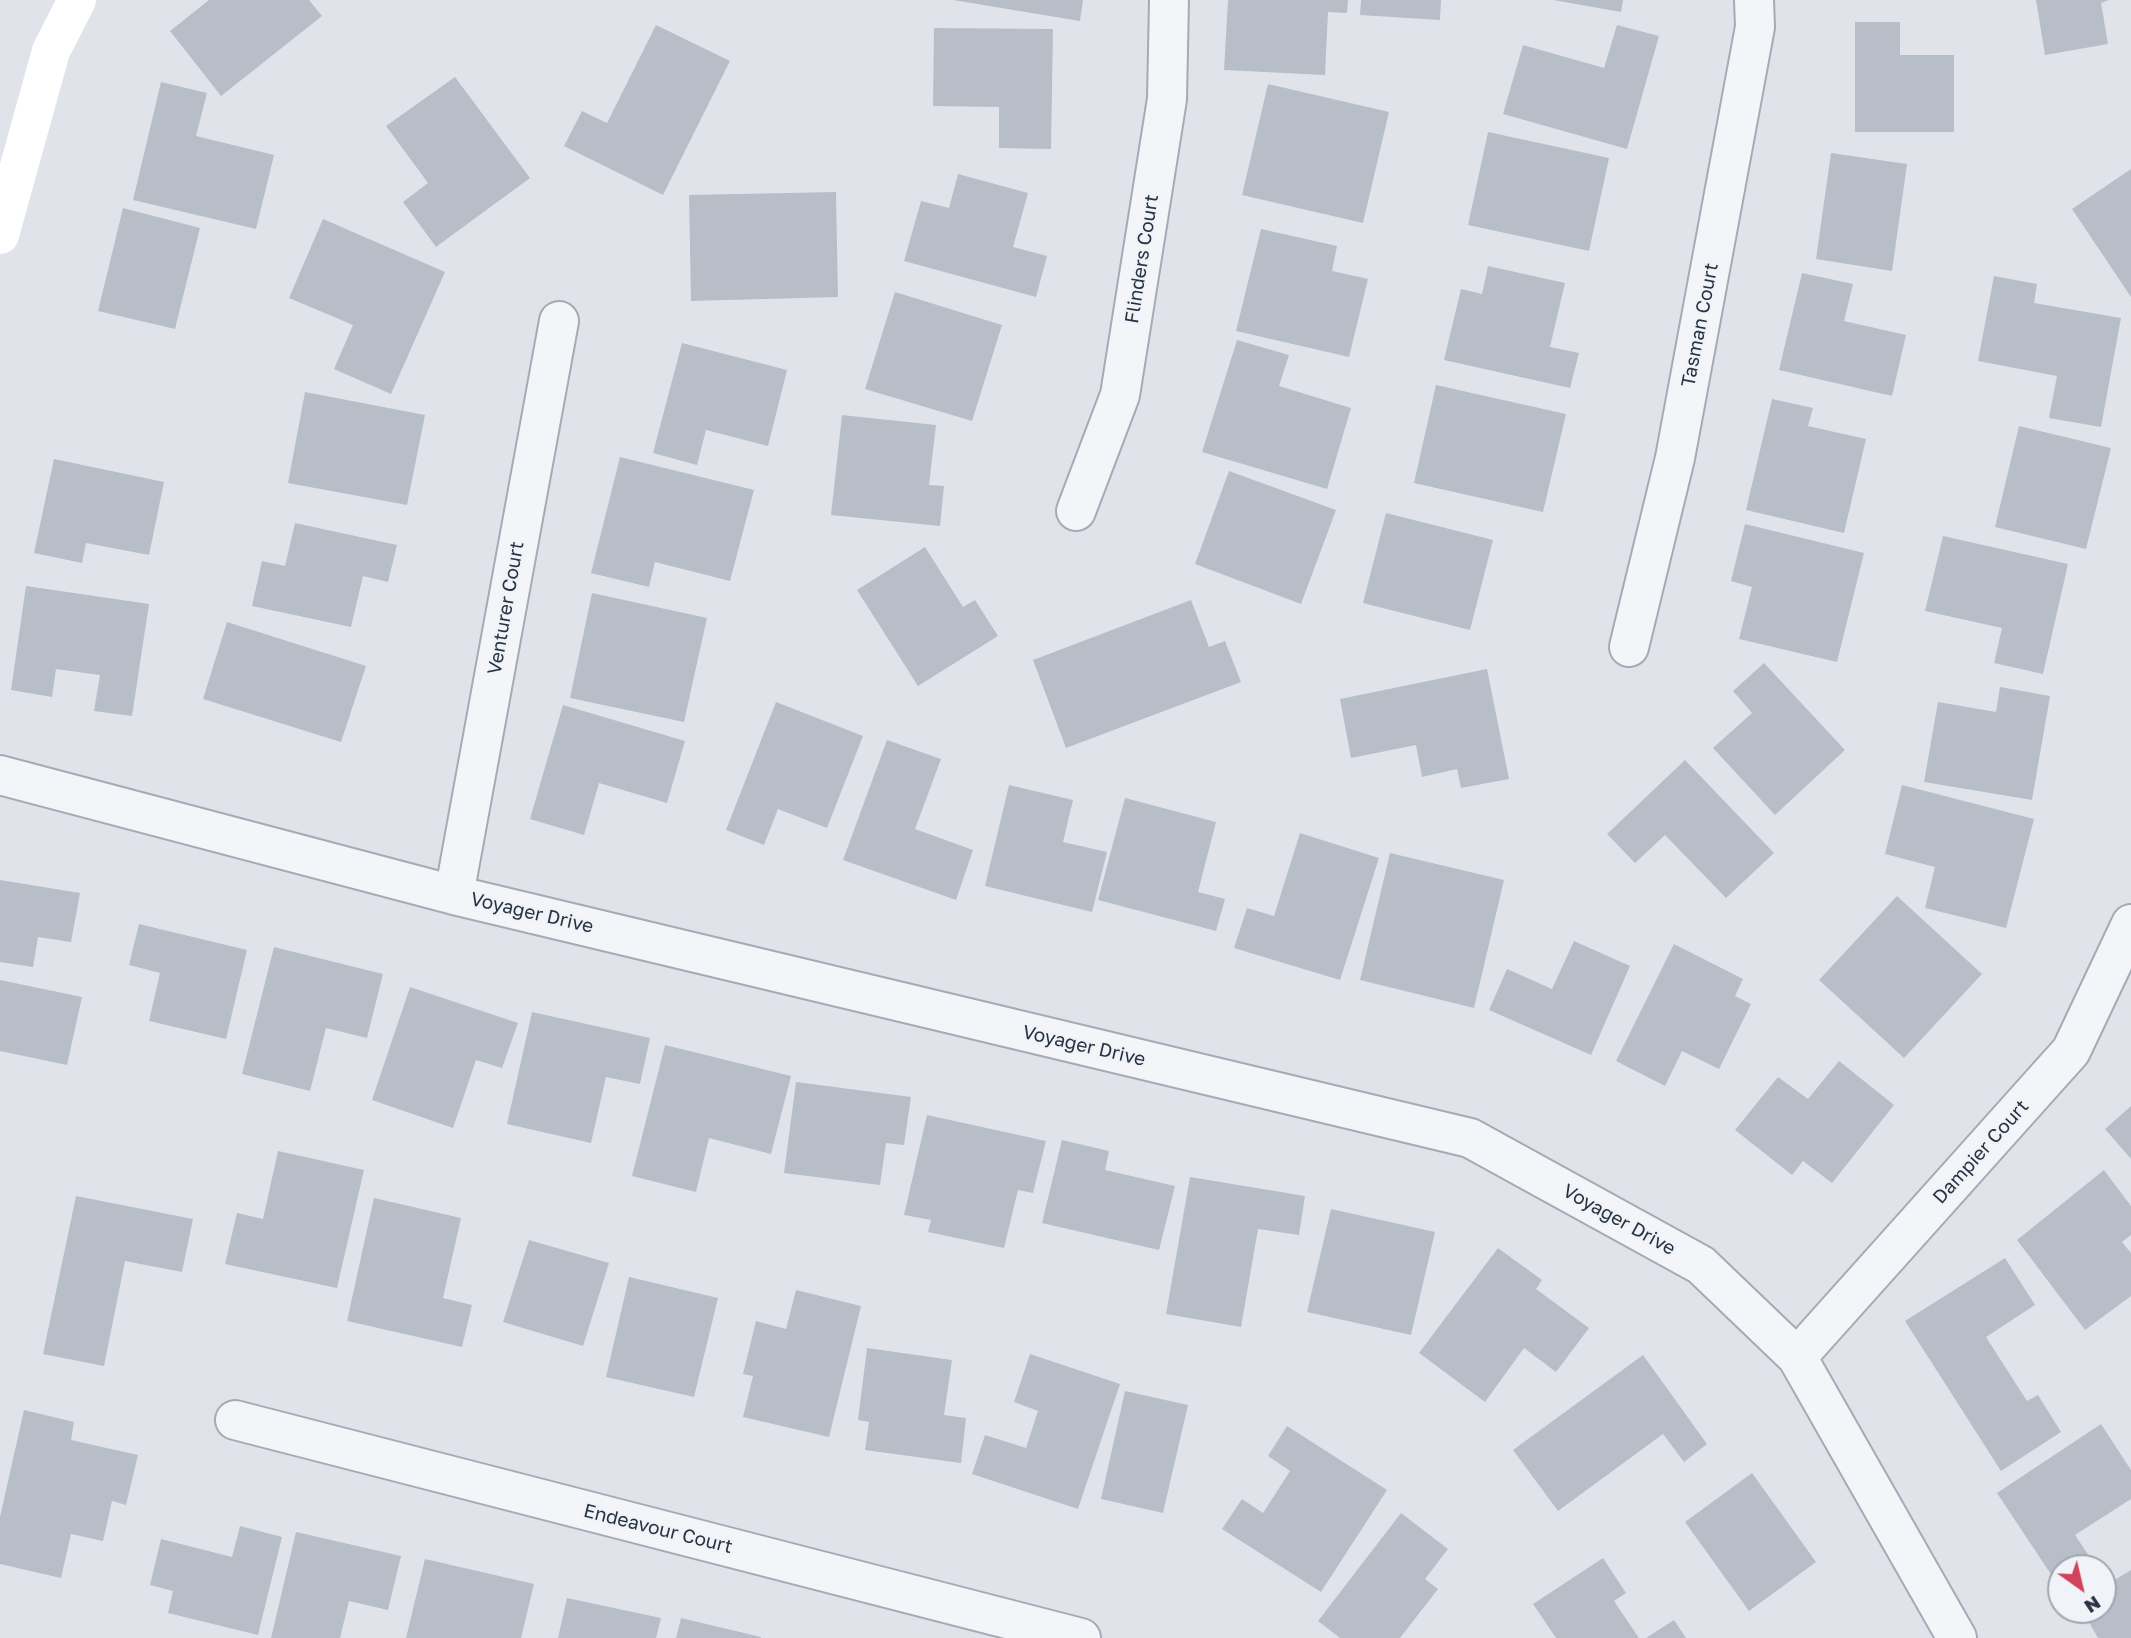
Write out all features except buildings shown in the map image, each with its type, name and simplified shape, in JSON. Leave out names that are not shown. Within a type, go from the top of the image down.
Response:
[{"type":"street","points":[[0,235],[51,51],[77,0]]},
{"type":"street","name":"Flinders Court","points":[[1076,511],[1120,395],[1167,100],[1169,0]]},
{"type":"street","name":"Tasman Court","points":[[1629,647],[1675,458],[1755,27],[1754,0]]},
{"type":"street","name":"Venturer Court","points":[[454,895],[559,321]]},
{"type":"street","name":"Voyager Drive","points":[[0,775],[454,895],[1470,1138],[1701,1265],[1797,1357],[1958,1638]]},
{"type":"street","name":"Dampier Court","points":[[1797,1357],[2071,1051],[2131,924]]},
{"type":"street","name":"Endeavour Court","points":[[235,1420],[1082,1638]]}]
